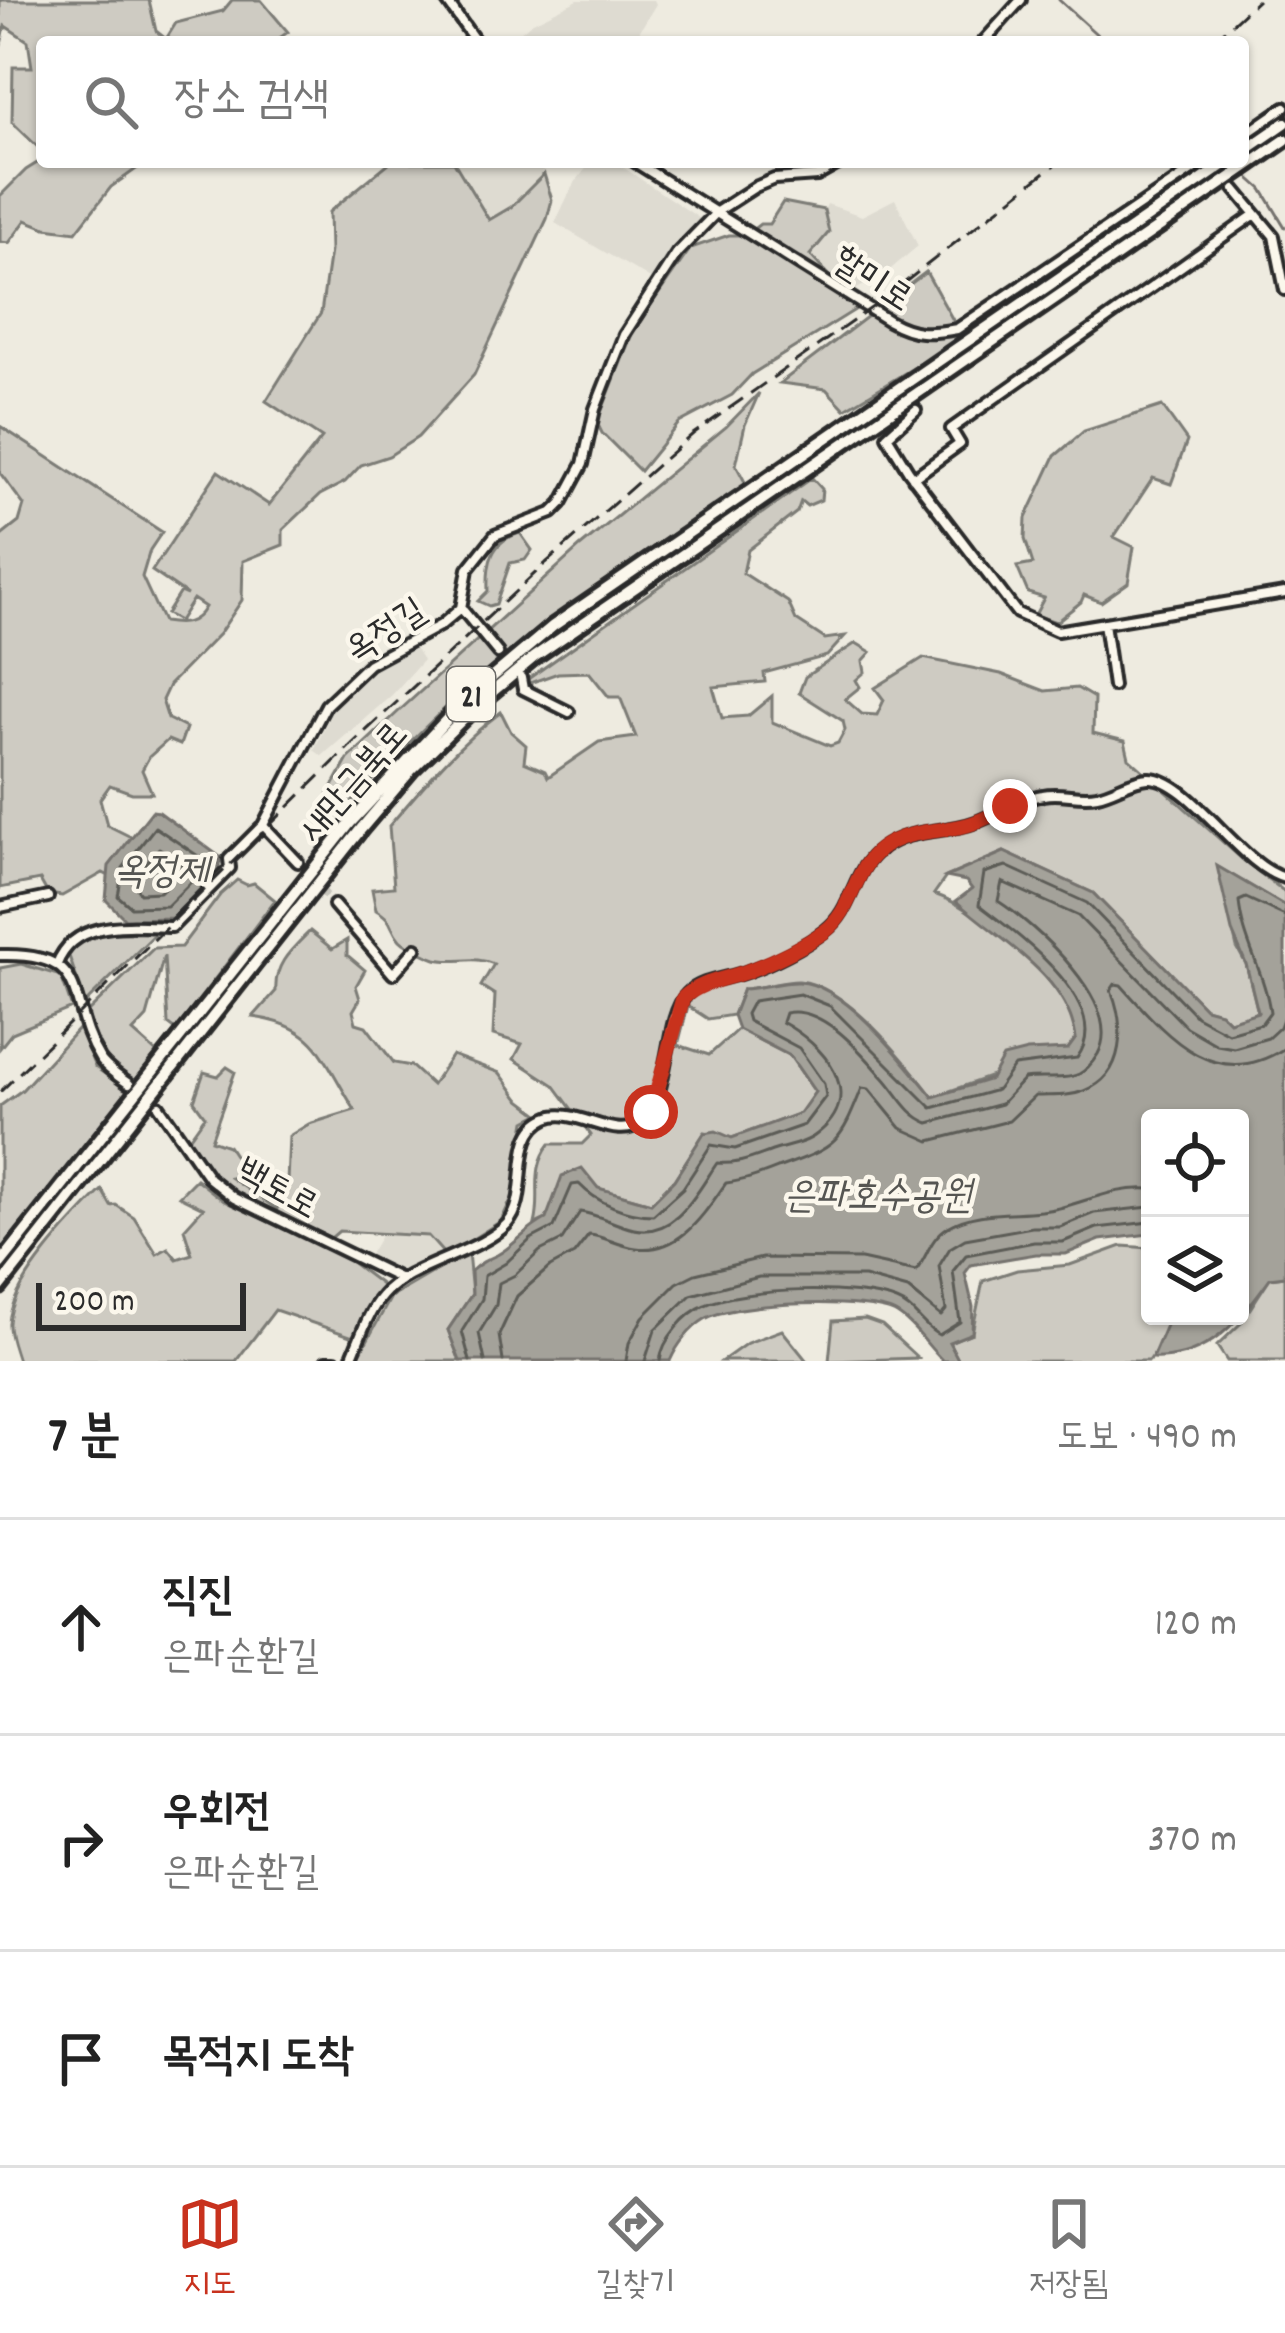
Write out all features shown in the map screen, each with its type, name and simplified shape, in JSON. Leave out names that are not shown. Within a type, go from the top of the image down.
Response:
[{"type":"highway","points":[[1249,143],[1285,123]]},
{"type":"highway","name":"21","points":[[1249,168],[1285,140]]},
{"type":"highway","name":"새만금북로","points":[[131,1090],[351,822],[465,700],[554,626],[1220,168]]},
{"type":"highway","name":"21","points":[[911,406],[935,382],[1230,186],[1249,168]]},
{"type":"highway","name":"새만금북로","points":[[152,1105],[373,814],[480,702],[599,610],[911,406]]},
{"type":"highway","name":"21","points":[[0,1264],[123,1108],[131,1090]]},
{"type":"highway","name":"21","points":[[0,1287],[135,1117],[152,1105]]},
{"type":"street","points":[[446,0],[472,36]]},
{"type":"street","points":[[988,36],[1021,0]]},
{"type":"street","points":[[1249,141],[1285,107]]},
{"type":"street","name":"할미로","points":[[645,168],[913,334],[957,329],[1195,168]]},
{"type":"street","name":"옥정길","points":[[57,964],[62,950],[92,930],[172,927],[220,879],[230,868],[230,859],[263,825],[326,705],[369,664],[441,625],[461,608],[463,585],[479,551],[495,535],[552,512],[562,503],[583,464],[595,409],[624,335],[677,254],[718,212],[773,179],[817,176],[831,168]]},
{"type":"street","points":[[1230,186],[1274,236],[1285,290]]},
{"type":"street","points":[[914,478],[960,444],[951,429],[1255,215]]},
{"type":"street","points":[[911,406],[887,436],[1016,613],[1057,631],[1285,593]]},
{"type":"street","points":[[461,608],[498,652]]},
{"type":"street","points":[[1104,623],[1113,686]]},
{"type":"street","points":[[520,678],[523,689],[569,712]]},
{"type":"street","points":[[350,1361],[381,1297],[401,1280],[508,1224],[516,1205],[526,1142],[537,1125],[550,1116],[625,1128],[644,1120],[656,1100],[683,998],[701,984],[747,972],[826,930],[844,913],[863,868],[880,849],[903,837],[963,826],[1044,794],[1097,795],[1147,778],[1178,792],[1258,864],[1285,878]]},
{"type":"street","points":[[263,825],[298,862]]},
{"type":"street","points":[[0,908],[48,897]]},
{"type":"street","points":[[334,905],[393,974],[416,948]]},
{"type":"street","points":[[0,956],[49,958],[68,975],[102,1063],[131,1090]]},
{"type":"street","name":"백토로","points":[[152,1105],[209,1178],[235,1198],[401,1280]]},
{"type":"shaded area","points":[[0,0],[149,0],[156,31],[162,36],[36,36],[36,145],[12,122],[13,67],[32,67],[28,41],[5,26],[0,50]]},
{"type":"shaded area","points":[[232,0],[261,0],[288,32],[282,36],[168,36],[176,23],[223,11]]},
{"type":"shaded area","points":[[578,0],[654,0],[656,4],[637,36],[516,36],[531,23]]},
{"type":"shaded area","points":[[36,164],[36,168],[138,168],[111,187],[76,232],[26,220],[9,243],[0,242],[0,196]]},
{"type":"shaded area","points":[[383,168],[458,168],[489,220],[511,207],[544,174],[552,200],[474,375],[418,437],[389,456],[361,465],[283,530],[283,545],[243,561],[242,600],[219,634],[169,685],[162,700],[168,719],[186,728],[180,745],[168,740],[142,770],[152,793],[132,793],[110,785],[100,799],[107,825],[131,837],[110,866],[111,877],[103,873],[62,896],[48,894],[40,880],[0,888],[0,537],[19,522],[24,505],[0,473],[0,426],[162,532],[150,550],[142,577],[163,622],[182,623],[197,617],[205,607],[193,599],[179,621],[166,614],[180,592],[187,595],[152,571],[218,471],[269,505],[322,438],[266,401],[321,313],[330,251],[329,212]]},
{"type":"shaded area","points":[[458,168],[543,168],[544,174],[511,207],[489,220]]},
{"type":"shaded area","points":[[586,168],[624,168],[702,220],[654,281],[555,223]]},
{"type":"shaded area","points":[[895,199],[918,246],[886,273],[846,295],[810,255],[829,232],[827,204],[862,216]]},
{"type":"shaded area","points":[[783,202],[824,210],[829,232],[810,255],[858,308],[752,374],[732,395],[679,423],[640,471],[597,423],[634,329],[691,248],[729,235],[746,235],[760,224],[769,224]]},
{"type":"shaded area","points":[[926,272],[963,338],[845,409],[826,389],[780,383]]},
{"type":"shaded area","points":[[759,393],[736,465],[746,484],[512,650],[446,707],[345,809],[326,799],[348,759],[399,711],[580,547],[726,427]]},
{"type":"shaded area","points":[[1162,406],[1187,441],[1171,484],[1153,478],[1114,537],[1134,547],[1128,583],[1101,602],[1084,595],[1056,622],[1035,615],[1044,598],[1028,593],[1017,567],[1033,564],[1025,539],[1026,518],[1055,456],[1084,431]]},
{"type":"shaded area","points":[[812,478],[822,489],[821,500],[807,506],[801,501],[797,512],[748,550],[743,573],[788,602],[796,620],[825,639],[845,636],[827,656],[764,673],[765,682],[713,687],[722,718],[748,716],[772,696],[772,722],[830,746],[838,743],[845,730],[843,721],[799,693],[805,677],[856,643],[871,652],[863,661],[865,672],[856,680],[860,687],[845,699],[862,714],[877,715],[884,700],[875,688],[923,658],[1001,674],[1045,691],[1077,688],[1094,698],[1093,733],[1125,741],[1129,758],[1285,892],[1285,906],[1218,867],[1258,1013],[1229,1021],[1220,1012],[1205,1008],[1093,893],[1004,852],[946,877],[934,894],[990,927],[1045,977],[1071,1014],[1076,1038],[1068,1049],[933,1097],[874,1027],[817,986],[794,981],[743,989],[733,1015],[708,1019],[688,1006],[678,1045],[709,1055],[738,1029],[790,1056],[815,1092],[801,1113],[732,1138],[705,1132],[674,1180],[651,1203],[598,1188],[554,1202],[546,1219],[535,1224],[538,1173],[550,1144],[582,1144],[591,1135],[554,1085],[514,1059],[522,1044],[493,1035],[495,995],[481,986],[494,964],[422,954],[400,940],[376,910],[372,889],[394,887],[389,826],[456,751],[501,712],[511,732],[526,745],[524,762],[548,777],[599,742],[636,737],[620,697],[609,697],[589,672],[558,673],[527,684],[528,679]]},
{"type":"shaded area","points":[[520,533],[532,550],[525,560],[510,563],[496,604],[478,601],[488,591],[496,548]]},
{"type":"shaded area","points":[[414,646],[423,660],[392,695],[322,756],[314,750],[335,705],[391,656]]},
{"type":"shaded area","points":[[237,880],[254,883],[275,900],[176,1030],[168,1024],[164,956],[147,1017],[133,1032],[157,1053],[132,1085],[105,1060],[87,1013],[154,948],[181,947]]},
{"type":"shaded area","points":[[310,931],[332,949],[347,940],[347,955],[365,970],[356,986],[360,999],[353,1011],[356,1023],[366,1026],[394,1063],[411,1066],[432,1085],[452,1055],[500,1073],[519,1099],[539,1114],[526,1121],[512,1198],[501,1221],[446,1256],[428,1236],[339,1231],[331,1238],[232,1188],[200,1159],[188,1140],[205,1116],[194,1101],[204,1072],[218,1076],[227,1067],[235,1072],[211,1140],[228,1146],[247,1175],[231,1178],[277,1209],[287,1183],[289,1136],[309,1124],[355,1110],[326,1060],[306,1037],[275,1021],[253,1017],[276,991],[285,958]]},
{"type":"shaded area","points":[[98,933],[156,933],[85,1003],[69,956],[81,938]]},
{"type":"shaded area","points":[[21,964],[61,976],[72,1008],[12,1033],[0,1048],[0,968]]},
{"type":"shaded area","points":[[79,1028],[95,1067],[128,1090],[0,1251],[0,1106],[22,1090]]},
{"type":"shaded area","points":[[196,1179],[224,1201],[346,1258],[383,1286],[356,1338],[275,1310],[236,1361],[18,1361],[9,1323],[20,1289],[45,1252],[90,1202],[102,1190],[111,1206],[134,1217],[157,1254],[168,1248],[177,1259],[192,1254],[184,1229],[203,1208],[179,1196]]},
{"type":"shaded area","points":[[382,1234],[428,1236],[446,1256],[397,1271],[369,1256]]},
{"type":"shaded area","points":[[1122,1246],[1141,1247],[1141,1325],[1167,1325],[1149,1361],[958,1361],[949,1342],[972,1333],[983,1281],[1017,1270],[1070,1265]]},
{"type":"shaded area","points":[[468,1252],[472,1294],[448,1330],[460,1361],[356,1361],[391,1297]]},
{"type":"shaded area","points":[[1285,1276],[1285,1361],[1227,1361],[1217,1346],[1239,1325],[1249,1325],[1249,1310],[1270,1278]]},
{"type":"shaded area","points":[[865,1319],[882,1325],[918,1358],[829,1361],[833,1321]]},
{"type":"shaded area","points":[[782,1330],[807,1361],[722,1361],[747,1343]]},
{"type":"water","name":"옥정제","points":[[152,811],[220,857],[218,873],[172,918],[125,919],[106,900],[109,866]]},
{"type":"water","name":"은파호수공원","points":[[1004,852],[1093,893],[1205,1008],[1220,1012],[1229,1021],[1258,1012],[1217,866],[1285,906],[1285,1276],[1270,1278],[1249,1306],[1249,1109],[1141,1109],[1141,1235],[1100,1240],[1066,1254],[971,1265],[965,1273],[973,1307],[972,1333],[949,1342],[959,1361],[943,1361],[897,1314],[832,1304],[770,1305],[720,1313],[694,1327],[670,1361],[460,1361],[448,1330],[472,1294],[471,1271],[546,1219],[562,1176],[582,1168],[598,1188],[651,1203],[674,1180],[704,1133],[716,1131],[732,1138],[800,1113],[815,1092],[790,1056],[738,1029],[733,1015],[743,989],[799,982],[835,996],[873,1027],[933,1097],[991,1079],[1003,1057],[1068,1049],[1076,1038],[1060,996],[1029,960],[956,901],[972,889],[966,881],[946,877]]},
{"type":"water","name":"은파호수공원","points":[[1166,1325],[1231,1325],[1222,1334],[1191,1352],[1152,1358]]},
{"type":"waterway","points":[[1059,0],[1098,36]]},
{"type":"waterway","points":[[1238,168],[1262,189],[1285,227]]},
{"type":"tunnel","points":[[298,862],[334,905]]},
{"type":"railway","points":[[1219,36],[1258,0]]},
{"type":"railway","points":[[0,1092],[353,743],[546,563],[693,434],[881,301],[1050,168]]},
{"type":"route","points":[[651,1112],[683,998],[689,992],[701,984],[747,972],[826,930],[844,913],[863,868],[880,849],[926,830],[976,822],[1010,806]]}]
